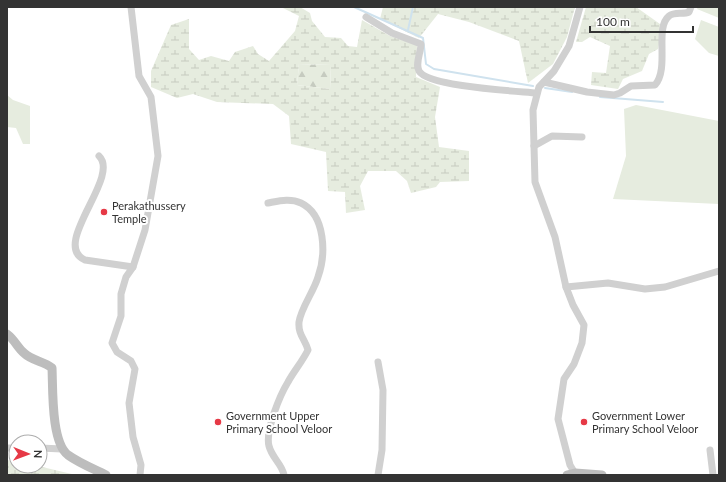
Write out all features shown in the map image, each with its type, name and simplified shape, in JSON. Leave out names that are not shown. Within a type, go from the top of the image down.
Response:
[{"type":"street","points":[[131,7],[139,76],[150,97],[158,156],[145,230],[133,267],[126,277],[121,294],[120,316],[112,343],[118,352],[131,361],[135,369],[129,404],[133,437],[141,465],[140,475]]},
{"type":"street","points":[[580,7],[569,46],[554,71],[539,87],[537,93],[533,110],[535,182],[555,237],[566,287],[573,305],[584,324],[582,343],[574,364],[564,379],[558,419],[573,474],[602,475]]},
{"type":"street","points":[[544,82],[587,92],[614,94],[620,93],[631,86],[656,85],[661,78],[662,32],[665,20],[670,15],[690,12],[691,7]]},
{"type":"street","points":[[366,17],[392,33],[420,44],[418,68],[422,74],[426,76],[452,85],[537,93]]},
{"type":"street","points":[[534,146],[552,136],[582,137]]},
{"type":"street","points":[[98,156],[102,162],[101,175],[96,193],[77,230],[76,249],[81,258],[85,260],[133,267]]},
{"type":"street","points":[[268,203],[286,200],[301,203],[310,210],[318,222],[322,238],[322,263],[318,278],[299,321],[299,334],[308,350],[287,383],[269,431],[268,444],[272,455],[284,475]]},
{"type":"street","points":[[566,287],[608,283],[645,289],[665,286],[719,271]]},
{"type":"street","points":[[7,334],[15,339],[24,354],[48,364],[52,368],[56,423],[62,449],[68,455],[106,475]]},
{"type":"street","points":[[378,362],[383,390],[382,450],[378,475]]},
{"type":"street","points":[[48,448],[62,449]]},
{"type":"street","points":[[710,450],[713,475]]},
{"type":"green space","points":[[281,7],[300,7],[310,13],[312,21],[325,37],[341,38],[348,46],[357,47],[362,20],[390,36],[417,45],[416,77],[440,87],[435,117],[439,147],[469,151],[469,181],[440,182],[436,187],[411,193],[407,181],[396,171],[368,171],[360,186],[365,210],[346,213],[345,192],[328,191],[326,152],[291,144],[289,116],[273,104],[217,102],[193,94],[177,98],[151,87],[151,71],[171,25],[189,19],[189,49],[199,60],[211,56],[229,61],[235,52],[253,46],[258,54],[269,61],[295,31],[299,16]],"holes":[[[299,64],[331,65],[330,89],[297,85]]]},
{"type":"green space","points":[[383,7],[575,7],[567,37],[553,64],[528,83],[519,41],[469,22],[438,14],[419,38],[380,19]]},
{"type":"green space","points":[[586,7],[636,7],[660,24],[658,49],[649,54],[642,71],[623,79],[618,89],[591,85],[592,72],[606,73],[610,46],[590,37],[582,42],[576,42]]},
{"type":"green space","points":[[698,7],[719,7],[719,18],[697,9]]},
{"type":"green space","points":[[701,20],[719,27],[719,56],[709,53],[695,39]]},
{"type":"green space","points":[[299,64],[331,65],[330,89],[297,85]]},
{"type":"green space","points":[[7,95],[13,100],[30,106],[30,144],[23,144],[16,128],[7,127]]},
{"type":"green space","points":[[636,105],[719,121],[719,204],[613,199],[626,156],[624,109]]},
{"type":"green space","points":[[7,460],[8,474],[48,474],[48,468],[76,475],[7,475]]},
{"type":"waterway","points":[[354,7],[423,38],[426,64],[434,69],[533,86]]},
{"type":"waterway","points":[[408,30],[413,7]]},
{"type":"waterway","points":[[545,88],[572,92]]},
{"type":"waterway","points":[[600,97],[663,102]]},
{"type":"place","name":"Perakathussery Temple","points":[[104,212]]},
{"type":"place","name":"Government Upper Primary School Veloor","points":[[218,422]]},
{"type":"place","name":"Government Lower Primary School Veloor","points":[[584,422]]}]
